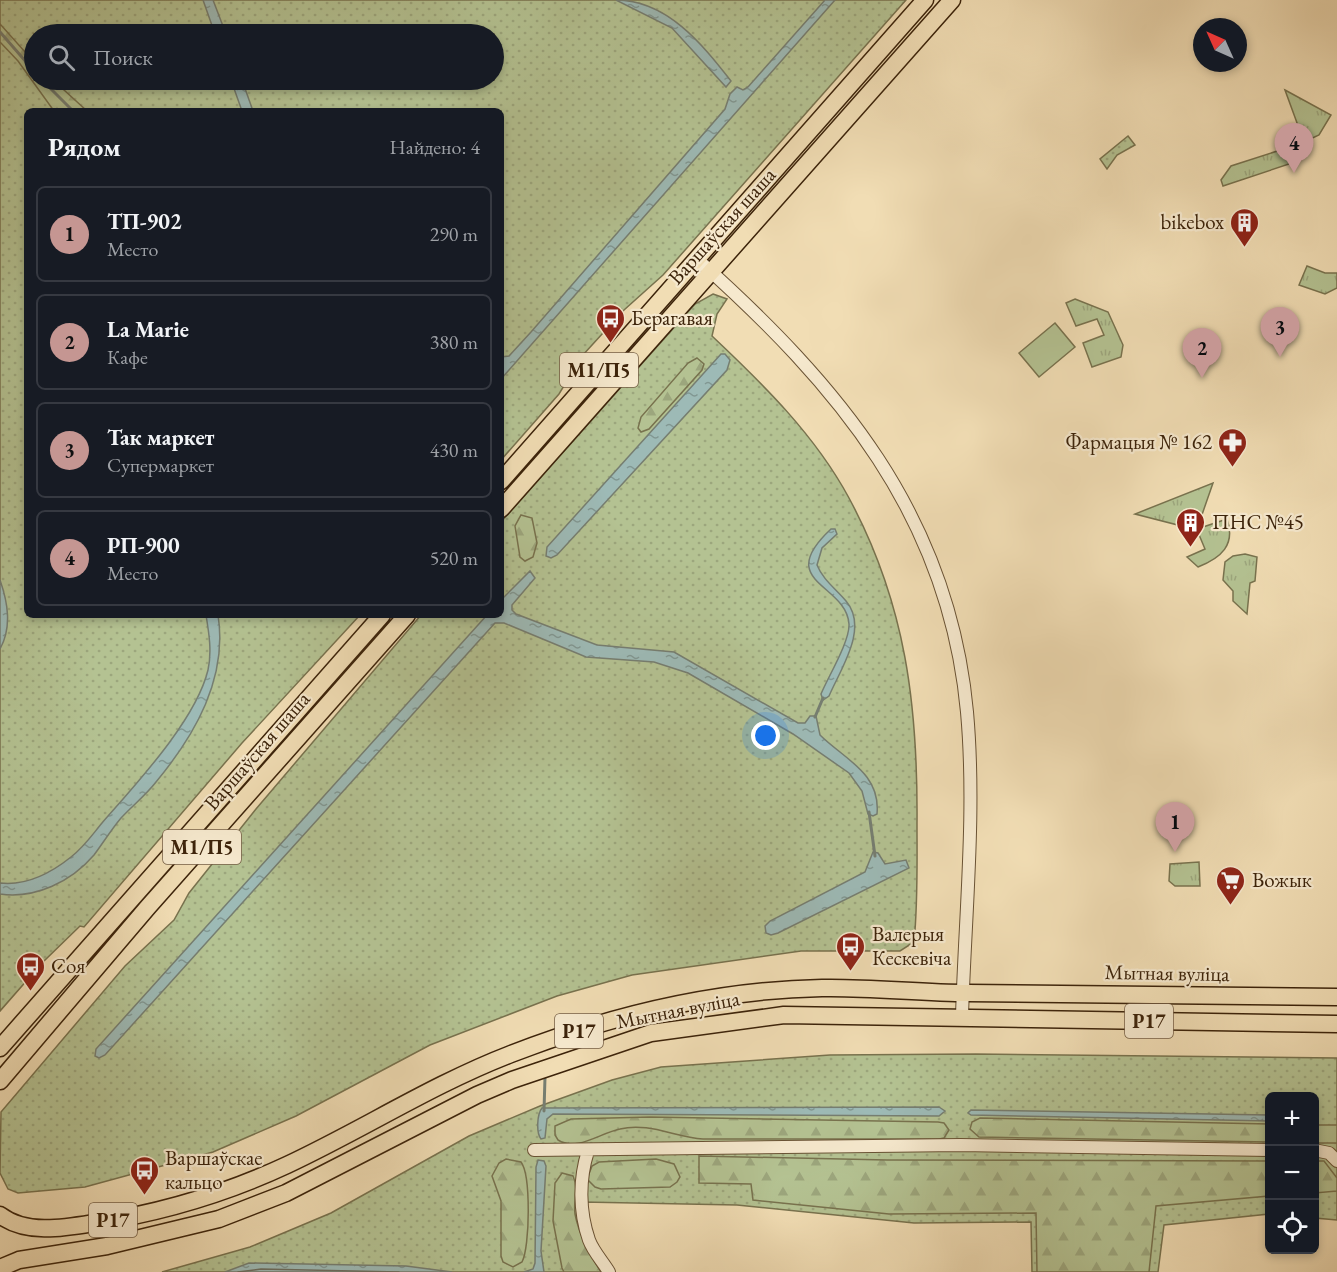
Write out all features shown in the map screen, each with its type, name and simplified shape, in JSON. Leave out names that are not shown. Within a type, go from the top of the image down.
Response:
[{"type":"highway","name":"Варшаўская шаша","points":[[504,478],[925,0]]},
{"type":"highway","name":"Варшаўская шаша","points":[[504,506],[952,0]]},
{"type":"highway","name":"Варшаўская шаша","points":[[0,1048],[379,618]]},
{"type":"highway","name":"Варшаўская шаша","points":[[0,1081],[148,907],[404,618]]},
{"type":"highway","name":"Мытная вуліца","points":[[0,1215],[8,1221],[28,1227],[71,1227],[150,1212],[225,1190],[285,1166],[469,1072],[512,1054],[622,1018],[745,994],[822,988],[963,993],[1337,998]]},
{"type":"highway","name":"Мытная вуліца","points":[[0,1268],[19,1260],[118,1244],[219,1219],[286,1193],[512,1080],[651,1033],[784,1015],[962,1016],[1337,1024]]},
{"type":"street","points":[[697,259],[756,313],[805,364],[870,444],[907,506],[935,573],[950,621],[967,711],[969,829],[962,1016]]},
{"type":"street","points":[[534,1150],[961,1145],[1265,1150]]},
{"type":"street","points":[[588,1151],[582,1170],[581,1202],[589,1240],[609,1272]]},
{"type":"street","points":[[1319,1151],[1329,1153],[1337,1161]]},
{"type":"green space","points":[[0,0],[906,0],[663,275],[624,310],[582,356],[559,394],[504,457],[504,108],[24,108],[24,618],[357,618],[242,743],[84,927],[80,926],[43,962],[0,1011]]},
{"type":"green space","points":[[0,24],[24,51],[24,69],[18,61],[0,42]]},
{"type":"green space","points":[[39,90],[64,90],[84,108],[52,108]]},
{"type":"green space","points":[[1285,90],[1331,115],[1319,135],[1304,142]]},
{"type":"green space","points":[[1128,136],[1135,145],[1117,155],[1107,169],[1100,159]]},
{"type":"green space","points":[[1296,145],[1301,160],[1223,186],[1221,180],[1231,166]]},
{"type":"green space","points":[[1307,266],[1325,273],[1337,273],[1337,288],[1325,294],[1299,285]]},
{"type":"green space","points":[[713,294],[727,299],[717,314],[712,336],[787,411],[820,453],[849,498],[884,577],[905,656],[915,738],[917,868],[914,942],[900,951],[801,951],[632,975],[557,996],[430,1045],[296,1116],[213,1152],[85,1187],[18,1193],[8,1189],[0,1173],[1,1112],[125,966],[174,920],[189,893],[256,809],[418,618],[504,618],[504,519],[695,304]]},
{"type":"green space","points":[[1075,299],[1108,312],[1123,345],[1121,357],[1092,367],[1083,343],[1104,335],[1097,319],[1076,326],[1066,303]]},
{"type":"green space","points":[[1055,323],[1075,347],[1039,377],[1019,353]]},
{"type":"green space","points":[[697,358],[704,364],[702,370],[649,429],[641,432],[638,428],[641,417],[688,363]]},
{"type":"green space","points":[[1213,483],[1197,529],[1227,519],[1230,536],[1220,555],[1198,567],[1187,557],[1205,549],[1197,530],[1135,514]]},
{"type":"green space","points":[[521,515],[532,518],[537,543],[533,557],[525,561],[520,557],[515,526]]},
{"type":"green space","points":[[1245,554],[1257,557],[1255,581],[1250,583],[1247,614],[1233,601],[1233,591],[1223,580],[1225,562],[1233,556]]},
{"type":"green space","points":[[1199,862],[1200,886],[1175,886],[1169,881],[1170,864]]},
{"type":"green space","points":[[976,1054],[1337,1058],[1337,1220],[1319,1218],[1319,1092],[1265,1092],[1265,1214],[1164,1225],[1158,1272],[1032,1272],[1031,1222],[914,1223],[737,1205],[582,1202],[589,1240],[611,1272],[162,1272],[250,1247],[331,1213],[469,1136],[540,1106],[612,1080],[661,1067],[830,1055]]},
{"type":"green space","points":[[650,1117],[938,1122],[944,1123],[949,1130],[944,1138],[939,1139],[703,1139],[630,1127],[573,1144],[558,1140],[555,1135],[555,1126],[571,1119]]},
{"type":"green space","points":[[980,1118],[1265,1124],[1265,1142],[979,1137],[970,1129],[972,1122]]},
{"type":"green space","points":[[1319,1125],[1337,1125],[1337,1143],[1319,1143]]},
{"type":"green space","points":[[699,1156],[887,1160],[1265,1161],[1265,1196],[1156,1206],[1149,1272],[1037,1272],[1036,1213],[889,1214],[753,1200],[751,1184],[699,1183]]},
{"type":"green space","points":[[506,1159],[521,1162],[528,1195],[525,1254],[522,1262],[513,1267],[503,1262],[501,1256],[501,1201],[492,1176],[499,1163]]},
{"type":"green space","points":[[656,1159],[674,1164],[680,1177],[670,1187],[601,1189],[595,1187],[587,1179],[592,1166],[599,1162]]},
{"type":"green space","points":[[1319,1161],[1324,1161],[1337,1178],[1337,1191],[1319,1193]]},
{"type":"green space","points":[[562,1173],[573,1176],[576,1186],[575,1209],[579,1229],[601,1272],[564,1272],[562,1268],[553,1221],[555,1183]]},
{"type":"water","points":[[203,0],[213,0],[222,24],[211,24]]},
{"type":"water","points":[[616,0],[651,7],[667,16],[695,39],[731,81],[726,87],[672,28]]},
{"type":"water","points":[[825,0],[835,0],[504,376],[504,357],[509,356],[531,332],[725,109],[730,94],[737,87],[743,90]]},
{"type":"water","points":[[235,90],[246,90],[252,108],[241,108]]},
{"type":"water","points":[[721,354],[725,354],[730,360],[727,370],[557,555],[551,558],[546,556],[547,547]]},
{"type":"water","points":[[831,529],[835,529],[837,534],[822,548],[817,565],[826,580],[846,601],[855,623],[854,636],[846,661],[829,696],[823,700],[821,694],[846,640],[849,624],[845,610],[837,599],[810,572],[809,561],[815,547]]},
{"type":"water","points":[[530,571],[535,578],[512,605],[512,610],[516,614],[597,645],[674,652],[798,723],[805,723],[810,716],[816,716],[820,735],[867,777],[877,800],[877,814],[873,816],[868,814],[862,791],[849,773],[793,734],[688,673],[654,662],[586,657],[504,623],[495,623],[105,1055],[99,1058],[95,1056],[96,1049],[484,618],[504,618],[504,597]]},
{"type":"water","points":[[0,580],[8,615],[4,641],[0,649]]},
{"type":"water","points":[[206,618],[218,618],[220,638],[213,683],[195,725],[170,764],[148,791],[121,818],[94,855],[75,873],[39,891],[13,895],[0,894],[0,883],[19,882],[38,877],[76,853],[147,771],[178,730],[201,689],[208,670],[209,636]]},
{"type":"water","points":[[873,852],[878,853],[885,864],[906,860],[909,868],[778,933],[771,935],[766,933],[765,926],[770,921],[865,872]]},
{"type":"water","points":[[939,1107],[945,1111],[939,1116],[553,1114],[547,1119],[545,1138],[541,1139],[538,1128],[542,1108]]},
{"type":"water","points":[[971,1110],[1265,1115],[1265,1121],[971,1115],[968,1113]]},
{"type":"water","points":[[538,1160],[544,1161],[546,1166],[541,1251],[544,1272],[524,1272],[533,1269],[535,1263]]},
{"type":"water","points":[[249,1263],[406,1266],[452,1272],[225,1272]]},
{"type":"waterway","points":[[0,32],[24,60]]},
{"type":"waterway","points":[[52,90],[70,108]]},
{"type":"waterway","points":[[815,717],[823,698]]},
{"type":"waterway","points":[[869,812],[875,856]]},
{"type":"waterway","points":[[544,1111],[545,1077]]},
{"type":"place","name":"РП-900","points":[[1294,173]]},
{"type":"place","name":"bikebox","points":[[1245,248]]},
{"type":"place","name":"Берагавая","points":[[610,344]]},
{"type":"place","name":"Так маркет","points":[[1280,357]]},
{"type":"place","name":"La Marie","points":[[1202,378]]},
{"type":"place","name":"Фармацыя № 162","points":[[1233,468]]},
{"type":"place","name":"ПНС №45","points":[[1191,548]]},
{"type":"place","name":"ТП-902","points":[[1175,852]]},
{"type":"place","name":"Вожык","points":[[1231,906]]},
{"type":"place","name":"Валерыя Кескевіча","points":[[851,972]]},
{"type":"place","name":"Соя","points":[[30,992]]},
{"type":"place","name":"Варшаўскае кальцо","points":[[144,1196]]}]
